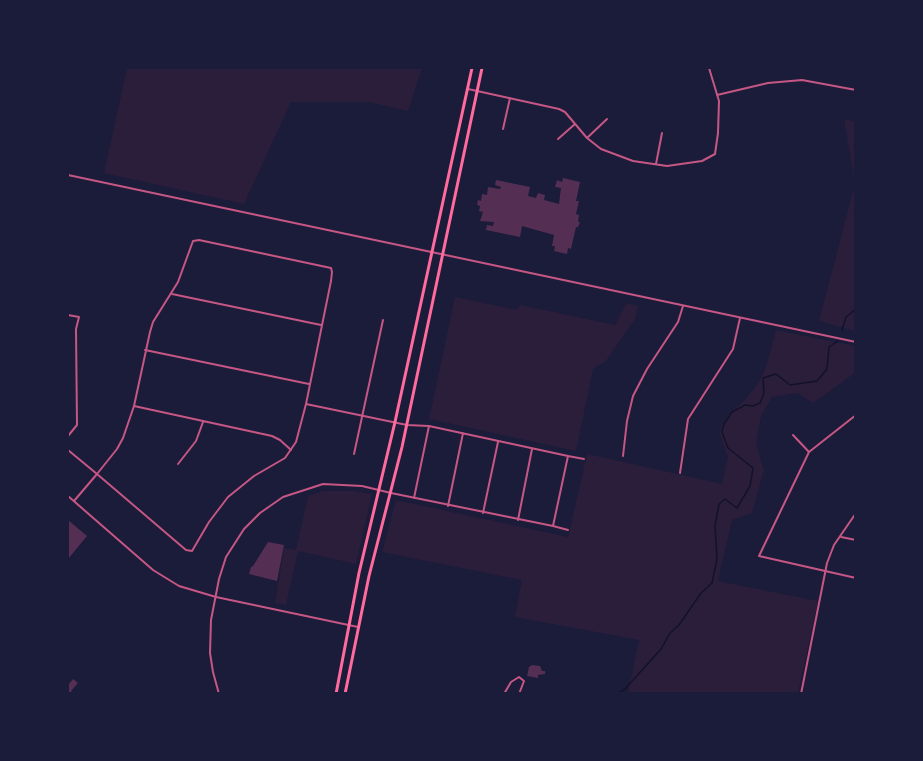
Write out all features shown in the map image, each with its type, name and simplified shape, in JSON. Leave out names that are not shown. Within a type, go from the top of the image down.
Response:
[{"type":"main road","points":[[336,693],[359,573],[380,490],[472,68]]},
{"type":"main road","points":[[345,693],[369,576],[407,425],[482,68]]},
{"type":"main road","points":[[359,573],[369,576]]},
{"type":"street","points":[[468,89],[559,108],[587,138],[613,155],[633,161],[667,166],[702,161],[714,156],[719,112],[709,68]]},
{"type":"street","points":[[717,96],[768,82],[802,80],[855,90]]},
{"type":"street","points":[[503,129],[510,98]]},
{"type":"street","points":[[587,138],[607,119]]},
{"type":"street","points":[[558,139],[575,124]]},
{"type":"street","points":[[656,164],[662,133]]},
{"type":"street","points":[[68,175],[855,342]]},
{"type":"street","points":[[68,450],[97,474],[186,550],[192,550],[228,497],[254,476],[281,461],[291,450],[297,438],[306,404],[331,268],[195,240],[191,242],[185,264],[172,294],[153,322],[144,350],[134,406],[120,444],[97,474],[74,501]]},
{"type":"street","points":[[172,294],[321,325]]},
{"type":"street","points":[[623,456],[627,421],[633,396],[678,322],[683,306]]},
{"type":"street","points":[[68,315],[79,317],[76,329],[76,424],[68,436]]},
{"type":"street","points":[[680,473],[688,419],[733,349],[740,318]]},
{"type":"street","points":[[354,454],[383,320]]},
{"type":"street","points":[[144,350],[309,384]]},
{"type":"street","points":[[306,404],[407,425],[429,426],[584,459]]},
{"type":"street","points":[[134,406],[272,436],[291,450]]},
{"type":"street","points":[[855,415],[809,452],[759,556],[825,573],[855,578]]},
{"type":"street","points":[[178,464],[196,441],[203,422]]},
{"type":"street","points":[[414,498],[429,426]]},
{"type":"street","points":[[448,506],[463,433]]},
{"type":"street","points":[[793,435],[809,452]]},
{"type":"street","points":[[483,513],[498,442]]},
{"type":"street","points":[[518,520],[533,448]]},
{"type":"street","points":[[553,526],[568,456]]},
{"type":"street","points":[[219,693],[210,653],[212,620],[222,569],[232,545],[251,521],[271,504],[289,494],[323,484],[340,484],[380,490],[568,530]]},
{"type":"street","points":[[68,496],[167,580],[198,593],[358,627]]},
{"type":"street","points":[[801,693],[830,554],[855,513]]},
{"type":"street","points":[[841,537],[855,540]]},
{"type":"street","points":[[504,693],[511,682],[519,677],[524,681],[519,693]]},
{"type":"shaded area","points":[[127,68],[422,68],[408,111],[369,102],[291,102],[244,204],[104,173]]},
{"type":"shaded area","points":[[844,119],[855,122],[855,183]]},
{"type":"shaded area","points":[[855,184],[855,331],[819,321]]},
{"type":"shaded area","points":[[455,297],[517,310],[520,305],[615,325],[626,303],[638,306],[635,319],[606,361],[593,369],[576,451],[429,419]]},
{"type":"shaded area","points":[[776,330],[855,346],[855,373],[813,403],[798,393],[772,397],[761,416],[756,444],[764,470],[752,513],[732,520],[718,581],[818,601],[798,693],[628,693],[639,640],[515,617],[522,580],[382,552],[396,500],[568,537],[587,454],[722,484],[728,457],[720,434],[722,425],[759,382],[766,367]]},
{"type":"shaded area","points":[[323,491],[354,491],[372,494],[356,564],[298,551],[286,605],[275,603],[284,548],[296,550],[308,496]]},
{"type":"building","points":[[563,178],[580,182],[576,214],[579,215],[578,222],[580,222],[576,227],[571,249],[568,248],[567,254],[554,251],[555,246],[552,246],[554,235],[522,226],[520,237],[486,230],[487,225],[493,226],[494,222],[480,221],[483,212],[479,211],[478,200],[481,201],[482,194],[487,195],[488,187],[500,189],[501,187],[495,185],[496,180],[530,187],[528,196],[536,198],[538,193],[545,195],[544,200],[559,204],[561,188],[555,187],[557,180],[562,182]]},
{"type":"building","points":[[68,520],[87,536],[68,559]]},
{"type":"building","points":[[268,542],[284,545],[277,581],[249,574],[251,567]]},
{"type":"building","points":[[540,666],[545,674],[538,675],[538,678],[527,676],[529,667]]},
{"type":"building","points":[[73,679],[78,683],[71,691],[74,694],[68,694],[68,685]]},
{"type":"waterway","points":[[842,330],[846,317],[856,309]]},
{"type":"waterway","points":[[617,694],[625,689],[661,649],[670,633],[679,625],[701,593],[712,583],[717,559],[715,526],[719,504],[725,499],[737,508],[750,486],[753,468],[728,448],[722,432],[724,424],[732,412],[745,405],[753,406],[760,403],[764,393],[763,378],[776,374],[790,385],[817,381],[827,369],[829,347],[838,341]]}]
